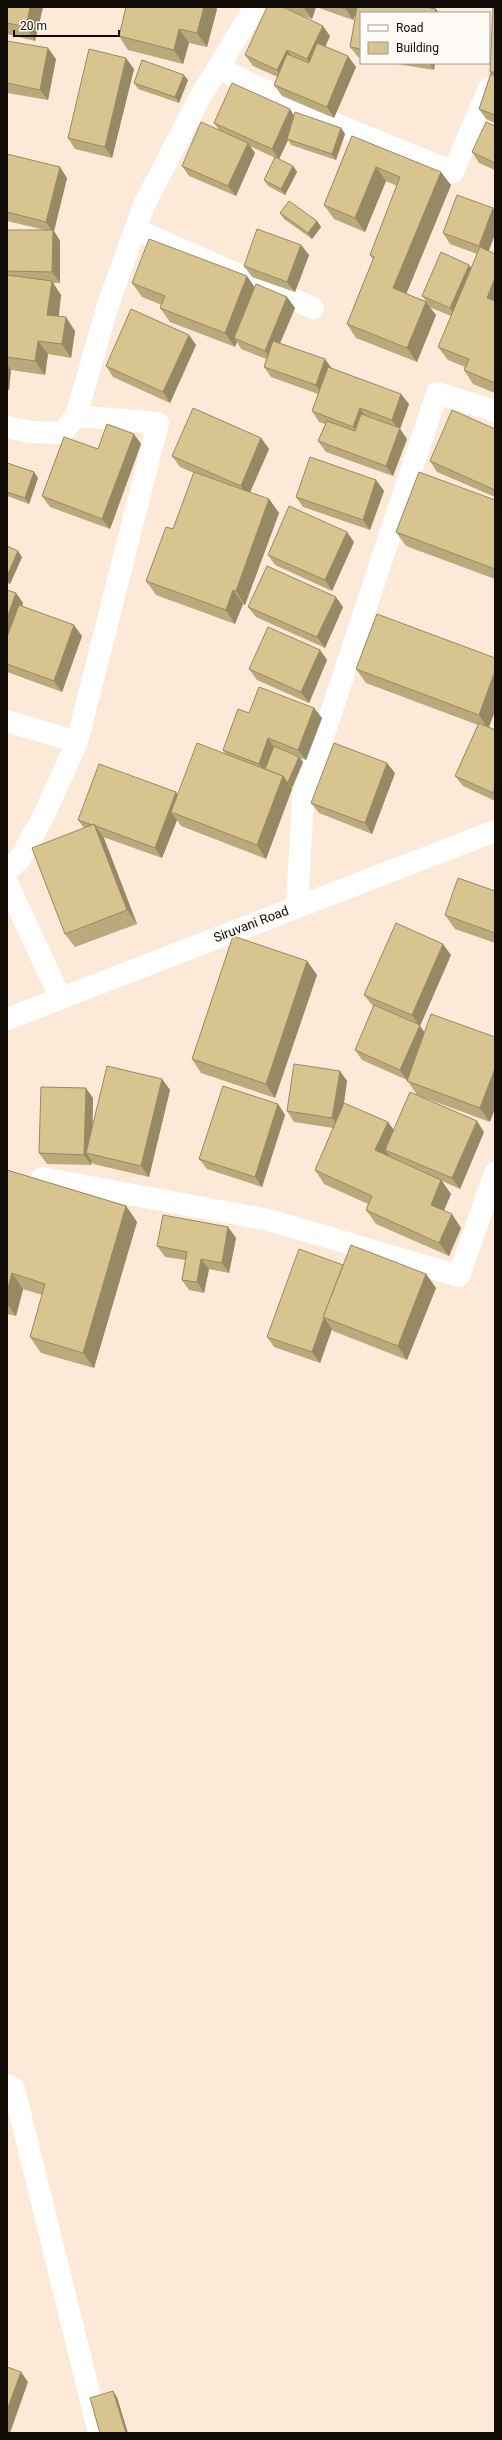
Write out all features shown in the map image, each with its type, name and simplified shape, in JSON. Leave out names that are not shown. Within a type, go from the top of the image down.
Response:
[{"type":"street","points":[[7,427],[31,432],[62,433],[76,416],[108,305],[144,205],[218,68],[255,7]]},
{"type":"street","points":[[218,68],[343,127],[453,172],[489,88]]},
{"type":"street","points":[[135,229],[313,308]]},
{"type":"street","points":[[297,906],[304,797],[437,393],[495,411]]},
{"type":"street","points":[[7,870],[19,860],[43,817],[77,742],[158,423],[76,416]]},
{"type":"street","points":[[7,721],[77,742]]},
{"type":"street","name":"Siruvani Road","points":[[7,1019],[60,996],[495,831]]},
{"type":"street","points":[[7,883],[60,996]]},
{"type":"street","points":[[42,1178],[269,1220],[459,1276],[495,1174]]},
{"type":"street","points":[[7,2085],[14,2089],[99,2433]]},
{"type":"building","points":[[7,7],[30,7],[26,27],[7,23]]},
{"type":"building","points":[[126,7],[204,7],[197,33],[179,29],[174,50],[119,36]]},
{"type":"building","points":[[267,7],[283,7],[323,26],[307,59],[287,50],[277,70],[245,55]]},
{"type":"building","points":[[357,7],[426,7],[436,9],[435,12],[360,12],[360,49],[350,47]]},
{"type":"building","points":[[493,7],[495,7],[495,72],[490,72]]},
{"type":"building","points":[[7,41],[48,48],[40,90],[7,83]]},
{"type":"building","points":[[317,43],[348,56],[327,107],[274,85],[287,54],[309,63]]},
{"type":"building","points":[[89,49],[126,58],[105,147],[68,138]]},
{"type":"building","points":[[142,60],[184,75],[175,97],[134,83]]},
{"type":"building","points":[[491,73],[495,76],[495,115],[479,109]]},
{"type":"building","points":[[232,83],[290,109],[272,149],[214,123]]},
{"type":"building","points":[[295,112],[341,128],[332,154],[287,139]]},
{"type":"building","points":[[201,122],[248,143],[228,186],[182,166]]},
{"type":"building","points":[[486,122],[495,126],[495,163],[472,152]]},
{"type":"building","points":[[352,136],[441,172],[393,288],[426,302],[407,348],[347,324],[374,257],[370,255],[400,177],[376,167],[355,218],[324,205]]},
{"type":"building","points":[[7,154],[60,167],[46,222],[7,212]]},
{"type":"building","points":[[275,157],[293,166],[281,189],[264,180]]},
{"type":"building","points":[[457,195],[493,208],[479,246],[443,233]]},
{"type":"building","points":[[289,201],[317,221],[308,233],[280,213]]},
{"type":"building","points":[[257,229],[301,245],[287,282],[244,266]]},
{"type":"building","points":[[7,230],[53,230],[52,272],[7,271]]},
{"type":"building","points":[[149,239],[247,276],[225,333],[160,308],[165,296],[132,283]]},
{"type":"building","points":[[480,247],[495,254],[495,278],[487,298],[495,301],[495,383],[464,370],[469,359],[438,347]]},
{"type":"building","points":[[441,252],[469,265],[450,308],[422,296]]},
{"type":"building","points":[[7,275],[52,281],[47,315],[66,317],[62,344],[38,341],[35,361],[7,357]]},
{"type":"building","points":[[256,284],[287,297],[265,351],[234,338]]},
{"type":"building","points":[[131,309],[189,335],[163,392],[106,366]]},
{"type":"building","points":[[273,341],[325,359],[316,385],[264,367]]},
{"type":"building","points":[[328,367],[401,394],[392,420],[360,408],[353,427],[312,411]]},
{"type":"building","points":[[193,408],[261,438],[241,486],[172,456]]},
{"type":"building","points":[[452,410],[495,429],[495,490],[430,461]]},
{"type":"building","points":[[361,414],[400,428],[386,466],[318,441],[327,421],[355,431]]},
{"type":"building","points":[[107,424],[134,434],[102,519],[42,496],[64,437],[98,449]]},
{"type":"building","points":[[310,457],[376,480],[363,520],[296,497]]},
{"type":"building","points":[[7,463],[34,472],[25,498],[7,492]]},
{"type":"building","points":[[194,472],[269,499],[236,591],[233,590],[226,610],[146,581],[166,527],[173,529]]},
{"type":"building","points":[[419,472],[495,500],[495,569],[396,532]]},
{"type":"building","points":[[289,506],[347,532],[325,580],[268,555]]},
{"type":"building","points":[[7,546],[18,551],[7,576]]},
{"type":"building","points":[[267,566],[336,597],[317,637],[248,607]]},
{"type":"building","points":[[7,590],[16,593],[7,618]]},
{"type":"building","points":[[19,605],[74,625],[54,681],[7,664],[7,637]]},
{"type":"building","points":[[377,614],[495,658],[495,671],[479,715],[356,669]]},
{"type":"building","points":[[268,627],[320,650],[301,692],[249,669]]},
{"type":"building","points":[[259,687],[314,708],[298,750],[268,738],[259,764],[223,750],[238,709],[249,713]]},
{"type":"building","points":[[479,723],[495,730],[495,788],[493,793],[455,776]]},
{"type":"building","points":[[197,743],[283,776],[257,845],[171,812]]},
{"type":"building","points":[[334,743],[387,763],[365,823],[311,803]]},
{"type":"building","points":[[274,746],[299,757],[288,782],[283,776],[265,769]]},
{"type":"building","points":[[99,764],[176,792],[155,848],[94,824],[92,825],[78,820]]},
{"type":"building","points":[[94,824],[127,910],[65,934],[32,848]]},
{"type":"building","points":[[458,878],[495,891],[495,933],[445,915]]},
{"type":"building","points":[[396,923],[443,944],[412,1015],[364,995]]},
{"type":"building","points":[[233,936],[307,961],[266,1084],[192,1059]]},
{"type":"building","points":[[374,1005],[420,1025],[400,1070],[355,1050]]},
{"type":"building","points":[[431,1014],[495,1037],[495,1068],[480,1108],[407,1081]]},
{"type":"building","points":[[294,1064],[340,1071],[332,1118],[287,1111]]},
{"type":"building","points":[[107,1066],[162,1079],[141,1166],[86,1153]]},
{"type":"building","points":[[223,1086],[278,1104],[255,1177],[199,1159]]},
{"type":"building","points":[[41,1087],[86,1088],[84,1155],[39,1153]]},
{"type":"building","points":[[410,1092],[477,1121],[452,1178],[385,1150]]},
{"type":"building","points":[[344,1103],[388,1122],[375,1150],[441,1180],[431,1205],[452,1214],[439,1243],[366,1210],[372,1196],[315,1170]]},
{"type":"building","points":[[7,1170],[126,1206],[83,1353],[30,1337],[45,1284],[12,1273],[7,1292]]},
{"type":"building","points":[[163,1215],[228,1227],[222,1263],[201,1259],[197,1282],[182,1280],[187,1252],[157,1246]]},
{"type":"building","points":[[351,1245],[426,1274],[398,1346],[323,1317]]},
{"type":"building","points":[[299,1249],[343,1265],[323,1317],[324,1318],[312,1352],[267,1337]]},
{"type":"building","points":[[7,2367],[21,2372],[7,2410]]},
{"type":"building","points":[[113,2391],[126,2433],[100,2433],[90,2398]]}]
